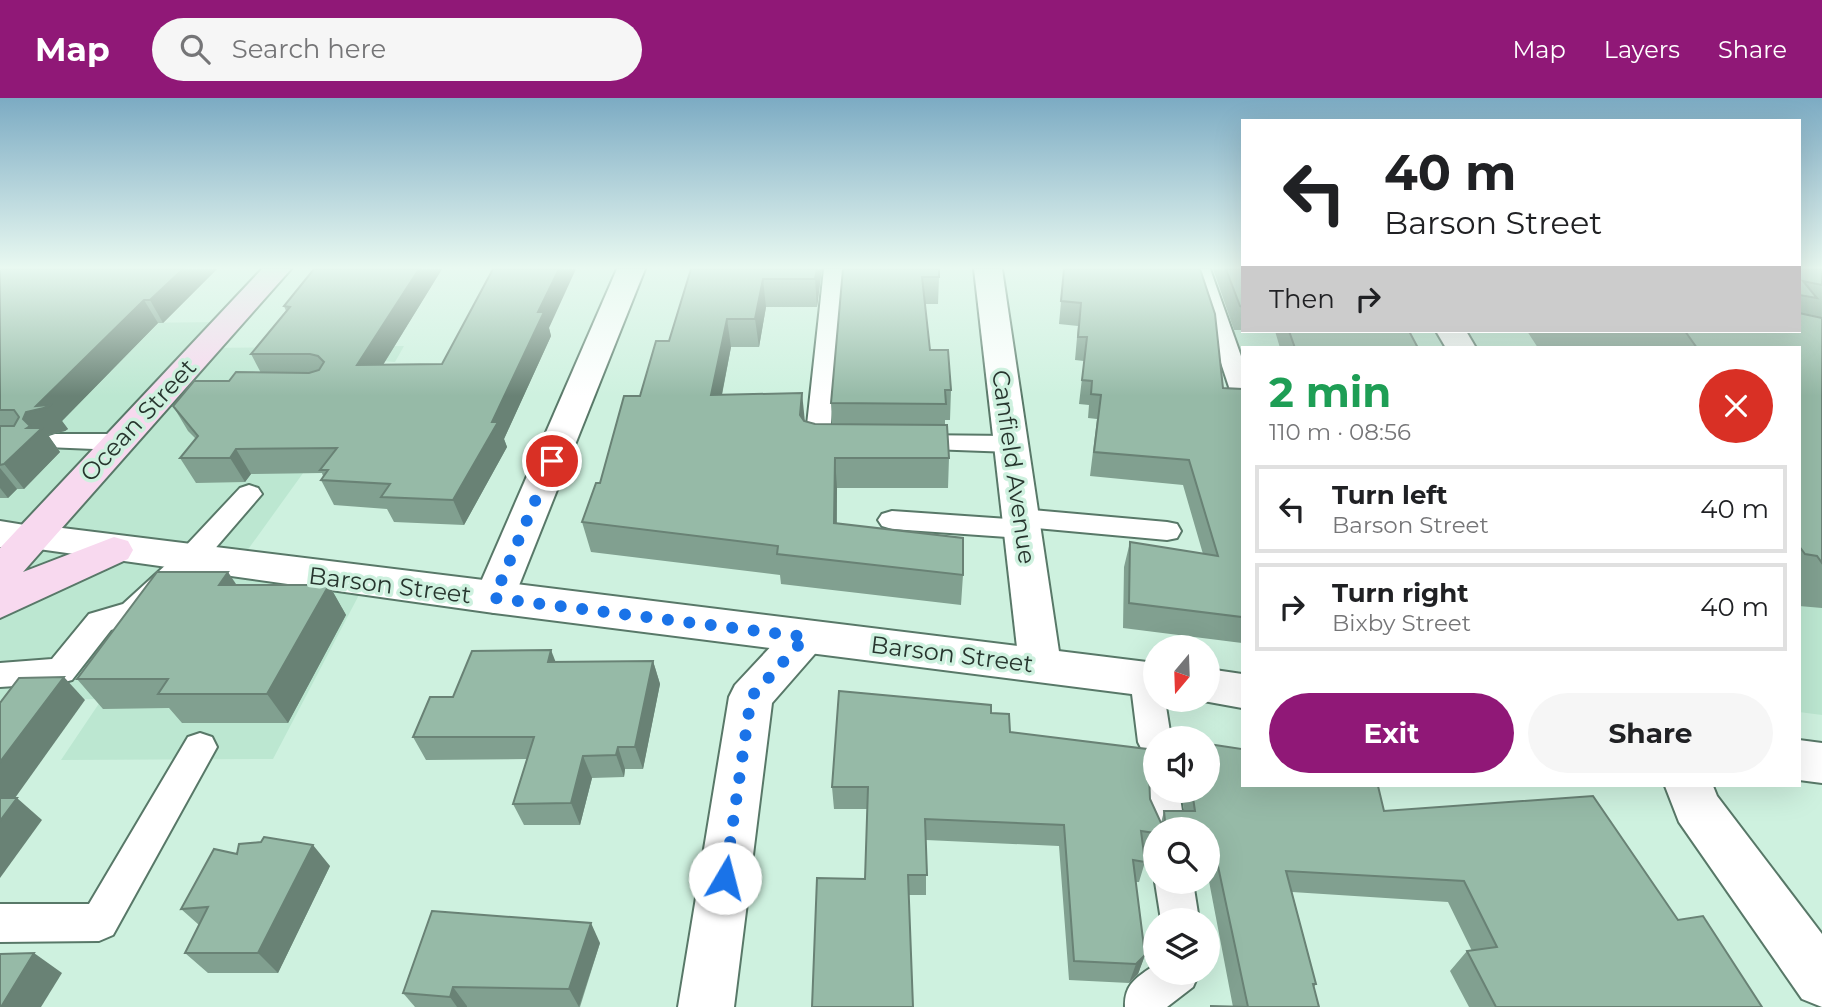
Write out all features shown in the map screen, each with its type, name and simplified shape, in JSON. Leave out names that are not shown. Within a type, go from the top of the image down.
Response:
[{"type":"main road","name":"Ocean Street","points":[[0,573],[15,536],[117,442],[238,311]]},
{"type":"main road","points":[[0,603],[38,582],[114,550]]},
{"type":"street","points":[[494,598],[613,311]]},
{"type":"street","name":"Canfield Avenue","points":[[994,311],[1040,665]]},
{"type":"street","name":"Barson Street","points":[[15,536],[1143,678]]},
{"type":"street","points":[[706,1007],[751,697],[806,637]]},
{"type":"street","points":[[1220,688],[1241,691]]},
{"type":"street","points":[[1801,760],[1822,763]]},
{"type":"street","points":[[1689,787],[1696,807],[1822,979]]},
{"type":"lane","points":[[830,311],[817,443],[858,443]]},
{"type":"lane","points":[[1215,311],[1241,387]]},
{"type":"lane","points":[[168,387],[205,388]]},
{"type":"lane","points":[[55,442],[117,442]]},
{"type":"lane","points":[[885,443],[1011,444]]},
{"type":"lane","points":[[0,675],[61,671],[100,622],[133,612],[190,559],[249,494]]},
{"type":"lane","points":[[892,520],[1167,531]]},
{"type":"lane","points":[[0,923],[99,922],[200,747]]},
{"type":"lane","points":[[1146,1007],[1145,996],[1162,985]]},
{"type":"shaded area","points":[[1208,311],[1241,311],[1241,333],[1801,333],[1801,328],[1812,311],[1822,311],[1822,715],[1801,712],[1801,346],[1241,346],[1241,416]]},
{"type":"shaded area","points":[[222,322],[200,348],[404,346],[395,362],[380,361],[337,426],[244,555],[371,572],[273,759],[61,760],[102,699],[0,700],[0,356],[38,324]]},
{"type":"building","points":[[0,311],[132,311],[36,406],[50,405],[48,407],[26,412],[23,419],[30,426],[27,428],[42,428],[0,465],[0,426],[14,426],[19,417],[14,410],[0,410]]},
{"type":"building","points":[[286,311],[392,311],[357,365],[442,364],[470,311],[544,312],[492,422],[498,422],[453,500],[381,497],[390,484],[321,480],[328,470],[320,470],[337,448],[236,449],[230,458],[180,458],[198,436],[173,406],[194,381],[229,381],[236,372],[309,373],[319,370],[324,362],[318,356],[310,354],[251,354]]},
{"type":"building","points":[[678,311],[757,311],[755,319],[727,319],[711,395],[802,393],[800,415],[804,421],[815,424],[947,425],[949,458],[835,458],[834,523],[963,538],[963,575],[777,554],[778,546],[582,522],[596,483],[600,483],[624,396],[640,396],[656,341],[669,341]]},
{"type":"building","points":[[839,311],[926,311],[930,350],[948,350],[951,390],[945,390],[946,404],[831,403]]},
{"type":"building","points":[[1080,311],[1214,311],[1223,388],[1241,389],[1241,617],[1129,603],[1130,542],[1218,556],[1189,460],[1094,452],[1101,395],[1091,394],[1092,381],[1082,380],[1087,337],[1078,337]]},
{"type":"building","points":[[1801,313],[1822,318],[1822,563],[1817,556],[1805,554],[1801,549],[1801,346],[1696,346],[1686,333],[1801,333]]},
{"type":"building","points":[[1290,333],[1410,333],[1417,346],[1294,346]]},
{"type":"building","points":[[157,572],[228,572],[219,585],[329,585],[267,694],[158,694],[168,679],[77,679]]},
{"type":"building","points":[[551,650],[548,662],[653,661],[635,747],[618,747],[616,755],[583,756],[571,803],[513,804],[534,737],[413,737],[430,697],[453,697],[472,651]]},
{"type":"building","points":[[64,677],[0,762],[0,703],[19,678]]},
{"type":"building","points":[[839,691],[991,705],[991,713],[1009,714],[1010,732],[1143,749],[1143,803],[1152,803],[1158,817],[1143,817],[1143,862],[1133,860],[1143,957],[1136,964],[1074,961],[1064,825],[925,819],[927,875],[908,875],[913,1007],[812,1007],[817,878],[865,879],[868,787],[832,787]]},
{"type":"building","points":[[1220,746],[1241,749],[1241,787],[1378,787],[1384,811],[1593,796],[1678,920],[1703,916],[1762,1007],[1496,1007],[1467,951],[1497,947],[1464,881],[1286,871],[1316,984],[1313,984],[1319,1007],[1248,1007],[1220,876],[1220,817],[1165,817],[1164,811],[1195,811],[1194,803],[1220,803]]},
{"type":"building","points":[[0,798],[17,798],[0,821]]},
{"type":"building","points":[[264,837],[313,845],[258,953],[185,953],[208,907],[181,909],[214,849],[237,854],[239,844],[261,842]]},
{"type":"building","points":[[432,911],[591,923],[569,989],[453,987],[450,997],[403,993]]},
{"type":"building","points":[[34,953],[1,1007],[0,1007],[0,954]]},
{"type":"route","points":[[552,461],[494,598],[806,637],[751,697],[725,878]]}]
